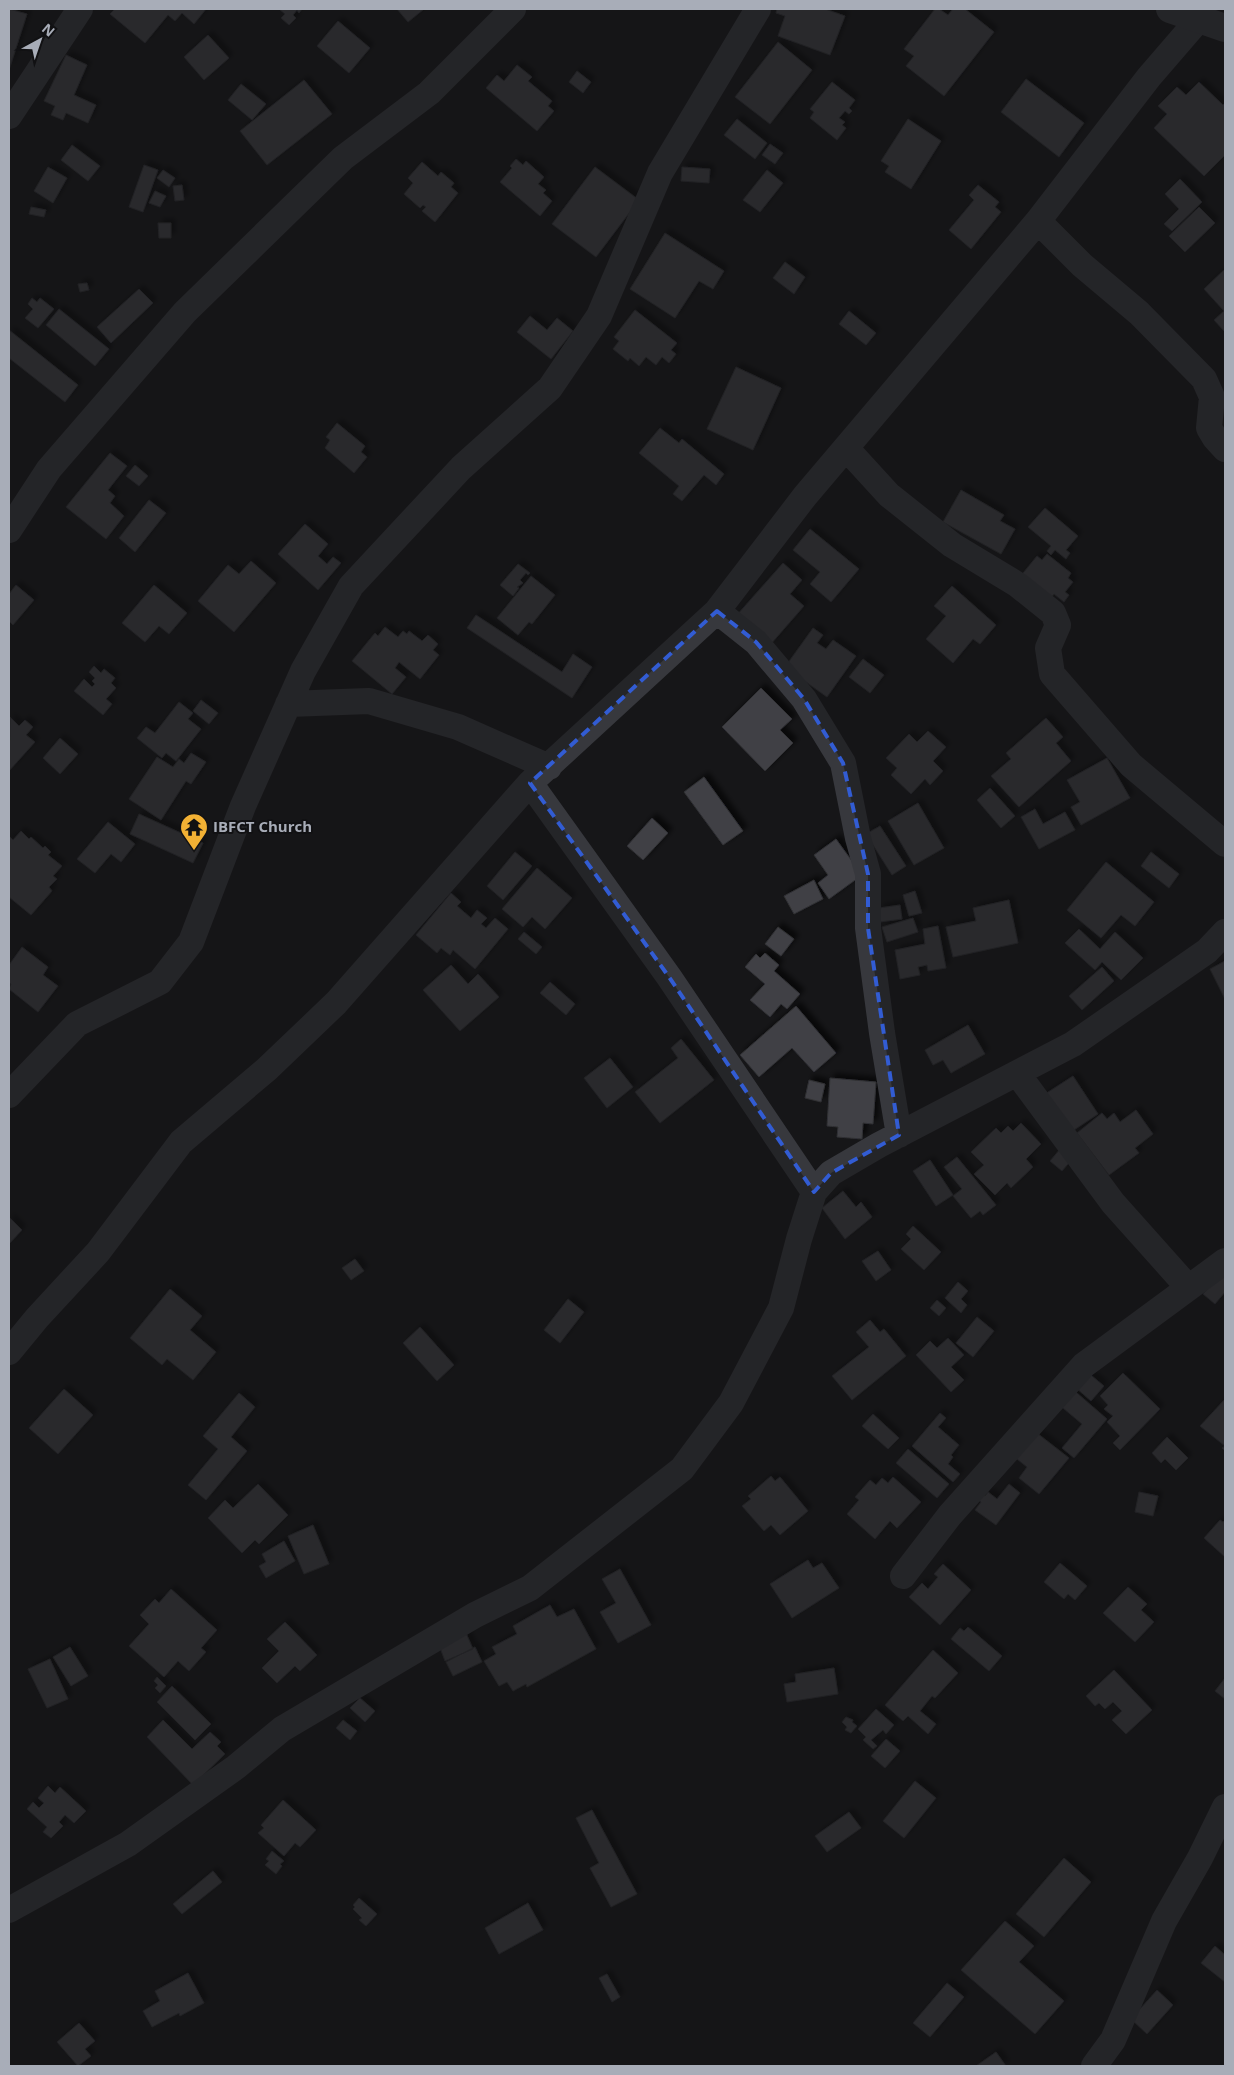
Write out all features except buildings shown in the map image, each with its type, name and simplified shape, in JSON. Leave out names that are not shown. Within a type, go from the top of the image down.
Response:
[{"type":"street","points":[[9,116],[80,9]]},
{"type":"street","points":[[9,530],[49,469],[185,312],[343,158],[429,93],[513,9]]},
{"type":"street","points":[[9,1095],[77,1024],[160,982],[191,942],[243,806],[288,704],[303,671],[351,586],[461,468],[550,388],[598,316],[660,173],[758,9]]},
{"type":"street","points":[[1170,9],[1225,28]]},
{"type":"street","points":[[9,1352],[37,1318],[98,1252],[181,1142],[266,1069],[336,1003],[540,775],[717,611],[805,496],[1038,221],[1149,77],[1199,19]]},
{"type":"street","points":[[1038,221],[1082,265],[1139,313],[1204,379],[1212,398],[1209,428],[1225,449]]},
{"type":"street","points":[[846,448],[889,495],[952,544],[1018,585],[1053,614],[1058,624],[1048,648],[1052,674],[1131,765],[1225,844]]},
{"type":"street","points":[[717,611],[756,642],[804,699],[843,763],[858,838],[868,874],[868,928],[882,1033],[899,1135]]},
{"type":"street","points":[[288,704],[369,700],[458,727],[540,775],[669,977],[814,1192]]},
{"type":"street","points":[[9,1910],[128,1844],[236,1767],[282,1728],[475,1615],[530,1588],[682,1470],[731,1403],[781,1308],[799,1239],[814,1192],[831,1173],[899,1135],[1073,1044],[1206,951],[1225,932]]},
{"type":"street","points":[[1017,1073],[1112,1202],[1188,1287]]},
{"type":"street","points":[[903,1576],[950,1515],[1084,1365],[1225,1261]]},
{"type":"street","points":[[1094,2066],[1114,2040],[1164,1921],[1200,1858],[1225,1807]]},
{"type":"highlighted area","points":[[717,611],[756,642],[804,699],[843,763],[868,874],[868,928],[899,1135],[831,1173],[814,1192],[669,977],[530,783]]},
{"type":"place","name":"IBFCT Church","points":[[194,851]]}]
